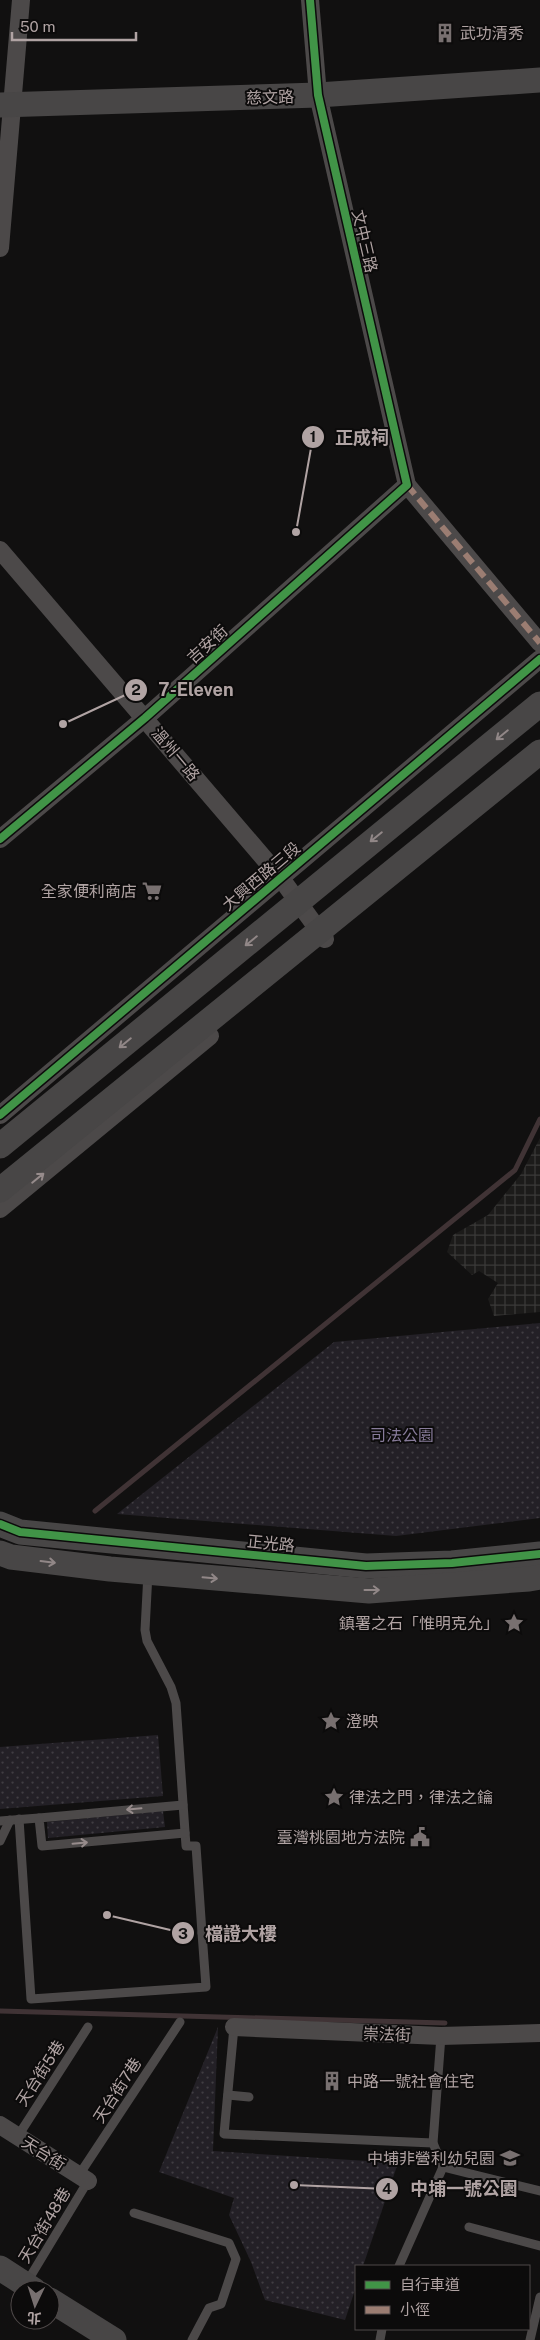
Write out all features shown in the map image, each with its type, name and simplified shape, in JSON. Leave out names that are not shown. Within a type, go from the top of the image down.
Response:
[{"type":"street","points":[[0,248],[5,105],[21,0]]},
{"type":"street","name":"文中三路","points":[[310,0],[318,95],[407,485]]},
{"type":"street","name":"慈文路","points":[[5,105],[318,95],[540,80]]},
{"type":"street","points":[[407,485],[540,643]]},
{"type":"street","name":"吉安街","points":[[0,839],[145,718],[407,485]]},
{"type":"street","name":"溫州一路","points":[[0,550],[280,877],[323,935]]},
{"type":"street","name":"大興西路三段","points":[[0,1115],[540,659]]},
{"type":"street","points":[[0,1146],[540,704]]},
{"type":"street","points":[[0,1209],[540,752]]},
{"type":"street","points":[[0,1190],[323,935],[540,768]]},
{"type":"street","name":"正光路","points":[[0,1524],[20,1532],[366,1566],[540,1577]]},
{"type":"street","name":"正光路","points":[[0,1554],[11,1557],[148,1572],[369,1590],[464,1573],[540,1554]]},
{"type":"street","name":"崇法街","points":[[234,2027],[441,2036],[540,2033]]},
{"type":"street","name":"天台街","points":[[0,2125],[84,2178]]},
{"type":"street","points":[[0,2268],[19,2280]]},
{"type":"street","points":[[60,2306],[114,2340]]},
{"type":"lane","points":[[15,1820],[31,1999],[206,1988],[196,1846],[186,1846],[176,1703],[168,1680],[147,1641],[145,1630],[148,1572]]},
{"type":"lane","points":[[0,1821],[183,1805]]},
{"type":"lane","points":[[39,1818],[42,1846],[185,1833]]},
{"type":"lane","points":[[0,1841],[15,1820]]},
{"type":"lane","points":[[202,1934],[223,1932]]},
{"type":"lane","name":"天台街7巷","points":[[84,2178],[180,2022]]},
{"type":"lane","name":"天台街5巷","points":[[18,2136],[88,2027]]},
{"type":"lane","points":[[234,2027],[224,2134],[433,2143]]},
{"type":"lane","points":[[399,2265],[442,2168],[433,2143],[441,2036]]},
{"type":"lane","points":[[228,2095],[249,2097]]},
{"type":"lane","points":[[442,2168],[540,2191]]},
{"type":"lane","name":"天台街48巷","points":[[33,2280],[84,2178]]},
{"type":"lane","points":[[134,2213],[229,2243],[236,2259],[221,2304],[209,2308],[192,2340]]},
{"type":"lane","points":[[469,2227],[540,2246]]},
{"type":"lane","points":[[530,2340],[540,2297]]},
{"type":"shaded area","points":[[540,1138],[540,1312],[494,1316],[488,1299],[498,1283],[479,1271],[472,1275],[447,1252],[453,1235],[488,1215],[521,1174]]},
{"type":"green space","name":"司法公園","points":[[540,1323],[540,1518],[396,1536],[117,1514],[334,1342]]},
{"type":"green space","points":[[158,1735],[163,1796],[0,1809],[0,1747]]},
{"type":"green space","points":[[163,1811],[165,1827],[48,1838],[47,1822]]},
{"type":"green space","points":[[218,2027],[213,2151],[398,2163],[363,2265],[355,2265],[355,2290],[345,2320],[265,2300],[251,2262],[229,2215],[234,2198],[159,2172]]},
{"type":"waterway","points":[[95,1511],[515,1170],[540,1119]]},
{"type":"waterway","points":[[0,2011],[445,2023]]},
{"type":"marked path","points":[[407,485],[540,643]]},
{"type":"cycle path","points":[[0,839],[145,718],[407,485],[318,95],[310,0]]},
{"type":"cycle path","points":[[0,1115],[540,659]]},
{"type":"cycle path","points":[[0,1524],[20,1532],[366,1566],[452,1563],[540,1554]]},
{"type":"place","name":"武功清秀","points":[[445,33]]},
{"type":"place","name":"正成祠","points":[[296,532]]},
{"type":"place","name":"7-Eleven","points":[[63,724]]},
{"type":"place","name":"全家便利商店","points":[[152,891]]},
{"type":"place","name":"鎮署之石「惟明克允」","points":[[514,1623]]},
{"type":"place","name":"澄映","points":[[331,1721]]},
{"type":"place","name":"律法之門，律法之鑰","points":[[334,1797]]},
{"type":"place","name":"臺灣桃園地方法院","points":[[420,1837]]},
{"type":"place","name":"檔證大樓","points":[[107,1915]]},
{"type":"place","name":"中路一號社會住宅","points":[[332,2081]]},
{"type":"place","name":"中埔非營利幼兒園","points":[[510,2158]]},
{"type":"place","name":"中埔一號公園","points":[[294,2185]]}]
